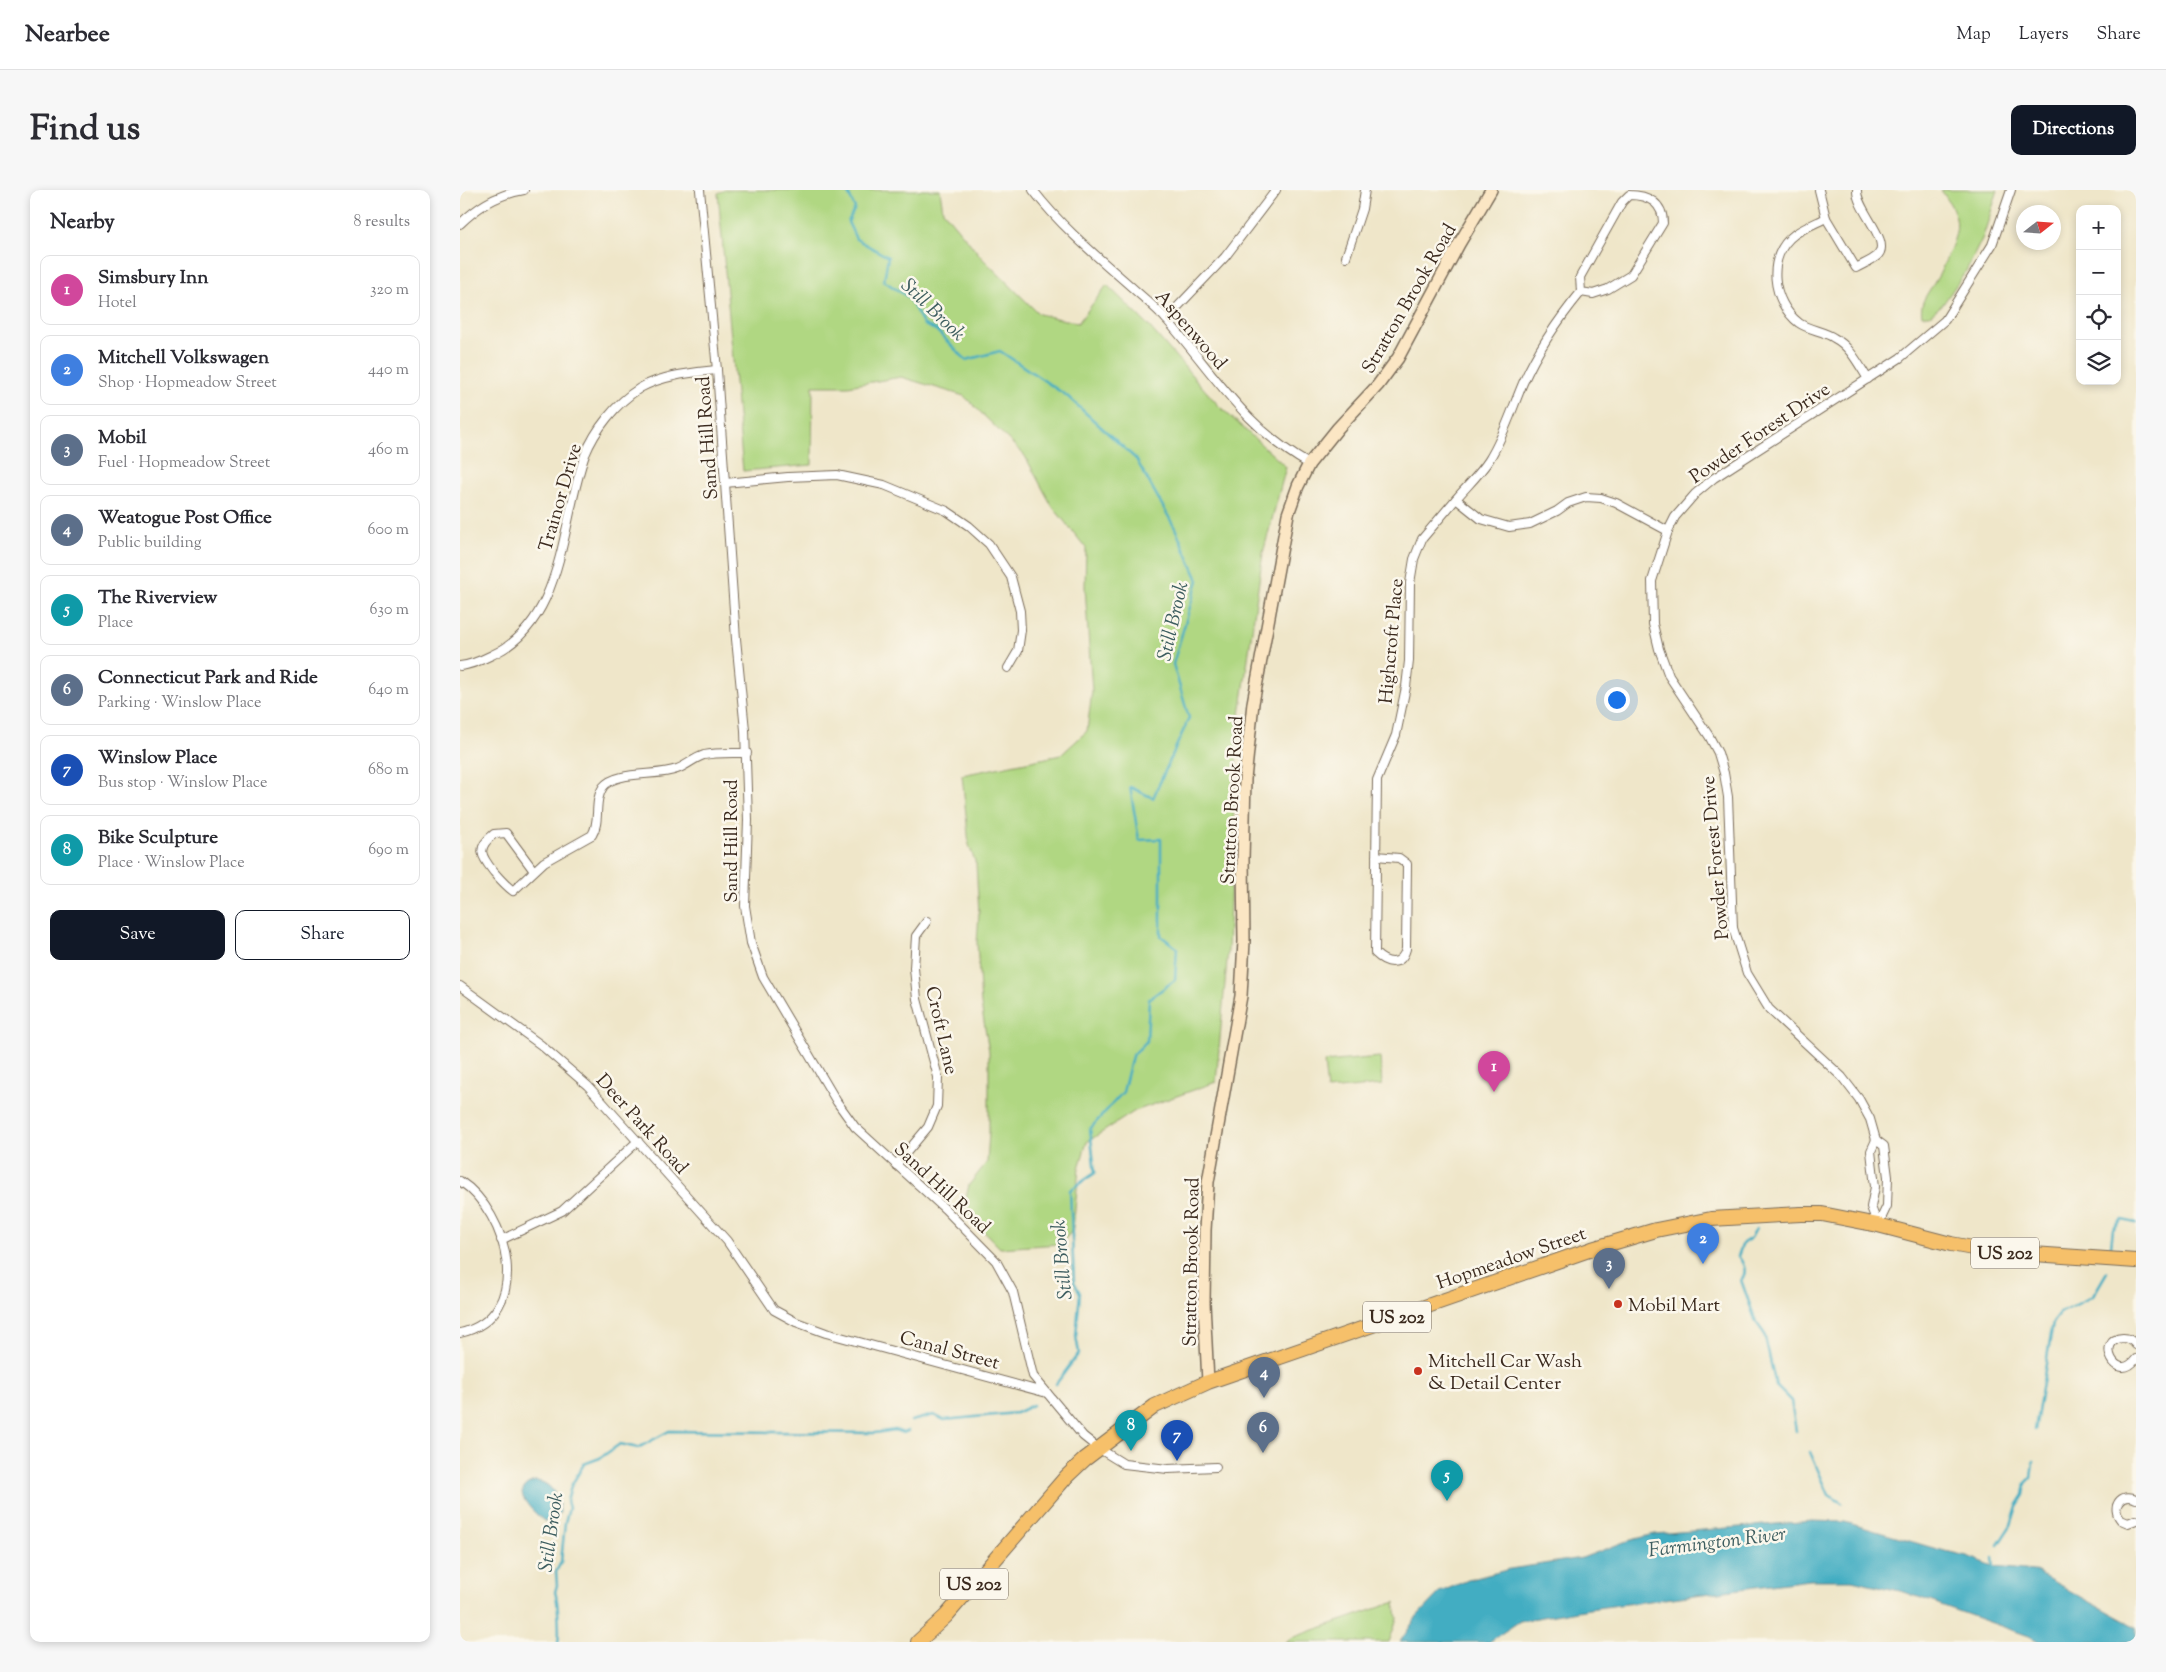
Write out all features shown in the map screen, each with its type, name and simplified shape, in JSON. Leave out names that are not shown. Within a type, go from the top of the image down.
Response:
[{"type":"highway","name":"Hopmeadow Street","points":[[918,1642],[946,1616],[1067,1476],[1098,1448],[1155,1406],[1208,1382],[1592,1249],[1656,1230],[1711,1219],[1822,1214],[1878,1225],[1989,1252],[2136,1261]]},
{"type":"street","points":[[460,224],[485,203],[524,190]]},
{"type":"street","name":"Sand Hill Road","points":[[700,190],[717,370],[747,753],[748,820],[745,906],[754,951],[763,977],[837,1102],[855,1127],[945,1209],[996,1261],[1013,1292],[1033,1376],[1047,1393]]},
{"type":"street","name":"Aspenwood","points":[[1033,190],[1049,211],[1166,318],[1226,394],[1258,427],[1295,456],[1310,464]]},
{"type":"street","points":[[1166,318],[1225,257],[1276,190]]},
{"type":"street","points":[[1346,257],[1362,209],[1365,190]]},
{"type":"street","name":"Stratton Brook Road","points":[[1208,1382],[1204,1303],[1204,1230],[1208,1182],[1241,996],[1244,940],[1243,859],[1245,779],[1253,703],[1288,514],[1298,486],[1310,464],[1338,428],[1378,385],[1398,358],[1459,244],[1491,190]]},
{"type":"street","points":[[1819,190],[1826,218],[1856,268],[1876,258],[1881,252],[1881,240],[1861,208],[1857,190]]},
{"type":"street","name":"Powder Forest Drive","points":[[1878,1225],[1887,1206],[1888,1177],[1884,1146],[1876,1140],[1870,1119],[1859,1099],[1842,1077],[1769,1010],[1747,973],[1732,928],[1728,797],[1724,773],[1718,753],[1709,736],[1669,676],[1659,649],[1653,624],[1652,581],[1668,531],[1675,517],[1695,494],[1714,478],[1900,358],[1945,320],[1992,245],[2011,190]]},
{"type":"street","points":[[1629,195],[1638,195],[1646,197],[1659,205],[1663,213],[1663,223],[1631,276],[1608,289],[1593,294],[1582,292],[1580,277],[1622,202],[1629,195]]},
{"type":"street","points":[[1826,218],[1795,234],[1785,244],[1775,269],[1775,284],[1779,299],[1788,313],[1801,324],[1835,338],[1850,351],[1868,379]]},
{"type":"street","name":"Highcroft Place","points":[[1376,856],[1399,858],[1407,864],[1406,949],[1404,957],[1398,961],[1382,960],[1375,953],[1376,856],[1377,780],[1396,735],[1406,687],[1409,661],[1410,583],[1414,559],[1422,539],[1489,460],[1510,418],[1523,383],[1536,357],[1560,318],[1582,292]]},
{"type":"street","name":"Trainor Drive","points":[[460,666],[481,661],[499,652],[527,630],[536,618],[554,573],[585,455],[594,436],[606,419],[631,395],[654,382],[686,373],[717,370]]},
{"type":"street","points":[[725,483],[836,475],[884,485],[946,511],[962,521],[989,544],[1000,559],[1015,589],[1020,610],[1021,630],[1018,651],[1008,668]]},
{"type":"street","points":[[1456,498],[1481,520],[1509,527],[1530,524],[1557,511],[1568,503],[1586,497],[1601,498],[1616,503],[1668,531]]},
{"type":"street","points":[[534,871],[506,833],[494,834],[483,847],[482,855],[484,862],[503,884],[513,892],[534,871],[557,853],[587,840],[592,835],[597,820],[598,799],[604,787],[612,780],[623,776],[664,773],[677,769],[704,755],[747,753]]},
{"type":"street","name":"Croft Lane","points":[[896,1165],[928,1127],[937,1106],[938,1077],[917,999],[915,975],[914,948],[916,936],[927,921]]},
{"type":"street","name":"Deer Park Road","points":[[460,986],[541,1045],[588,1086],[727,1241],[774,1310]]},
{"type":"street","name":"Powder Forest Drive","points":[[1876,1140],[1871,1151],[1875,1187],[1871,1207],[1878,1225]]},
{"type":"street","points":[[501,1240],[562,1211],[638,1141]]},
{"type":"street","points":[[460,1181],[469,1187],[479,1198],[501,1240],[508,1272],[507,1288],[503,1300],[488,1319],[472,1329],[460,1332]]},
{"type":"street","name":"Canal Street","points":[[774,1310],[796,1322],[826,1333],[1047,1393]]},
{"type":"street","points":[[2136,1345],[2130,1339],[2121,1338],[2113,1342],[2109,1351],[2112,1360],[2119,1366],[2129,1366],[2136,1359]]},
{"type":"street","points":[[1047,1393],[1083,1436],[1124,1464],[1137,1467],[1168,1469],[1216,1467]]},
{"type":"street","points":[[2136,1499],[2132,1497],[2123,1498],[2117,1504],[2116,1509],[2121,1520],[2128,1522],[2136,1520]]},
{"type":"green space","points":[[725,190],[940,190],[943,211],[983,259],[1039,314],[1078,323],[1107,285],[1147,324],[1219,406],[1286,467],[1263,553],[1237,736],[1228,950],[1216,1082],[1135,1111],[1087,1142],[1079,1168],[1073,1230],[1060,1244],[1000,1248],[963,1210],[969,1185],[987,1162],[989,1051],[981,1004],[977,943],[979,913],[976,864],[969,845],[962,775],[1061,755],[1087,731],[1092,691],[1085,587],[1086,548],[1052,506],[1025,456],[964,396],[901,377],[848,386],[813,386],[812,465],[743,471],[718,193]]},
{"type":"green space","points":[[1941,190],[1998,190],[1983,237],[1966,271],[1943,304],[1930,315],[1922,315],[1922,305],[1941,271],[1957,228],[1952,207]]},
{"type":"green space","points":[[1380,1057],[1382,1085],[1327,1090],[1324,1062]]},
{"type":"green space","points":[[1395,1602],[1397,1619],[1389,1642],[1285,1642],[1291,1638]]},
{"type":"water","points":[[535,1481],[546,1484],[554,1491],[560,1507],[560,1513],[552,1521],[544,1521],[534,1512],[522,1495],[523,1489]]},
{"type":"water","name":"Farmington River","points":[[1812,1521],[1845,1522],[1967,1556],[1996,1567],[2034,1571],[2136,1627],[2136,1642],[2040,1642],[2029,1636],[1904,1592],[1852,1580],[1809,1580],[1589,1609],[1520,1621],[1489,1642],[1400,1642],[1417,1616],[1440,1592],[1468,1580],[1510,1569],[1582,1558],[1624,1542],[1655,1534]]},
{"type":"waterway","name":"Still Brook","points":[[838,190],[848,193],[855,208],[848,222],[856,239],[888,257],[884,281],[908,297],[924,325],[936,330],[966,360],[1000,351],[1067,396],[1136,459],[1175,528],[1198,580],[1173,664],[1189,718],[1153,798],[1130,787],[1139,840],[1161,839],[1161,936],[1177,948],[1175,980],[1149,999],[1147,1041],[1132,1056],[1123,1092],[1090,1129],[1095,1173],[1070,1190],[1074,1282],[1080,1293],[1076,1336],[1079,1353],[1056,1384]]},
{"type":"waterway","points":[[2111,1246],[2113,1229],[2122,1220],[2136,1223]]},
{"type":"waterway","points":[[1756,1229],[1751,1238],[1743,1243],[1738,1256],[1744,1268],[1741,1280],[1756,1322],[1764,1333],[1776,1386],[1791,1401],[1796,1431]]},
{"type":"waterway","points":[[2035,1430],[2053,1322],[2060,1313],[2093,1296],[2107,1272]]},
{"type":"waterway","name":"Still Brook","points":[[911,1421],[934,1415],[944,1420],[1016,1413],[1033,1405]]},
{"type":"waterway","name":"Still Brook","points":[[558,1642],[559,1632],[555,1592],[557,1585],[556,1572],[561,1562],[565,1523],[569,1508],[567,1501],[571,1486],[584,1464],[600,1458],[620,1444],[638,1448],[669,1431],[875,1433],[895,1430],[903,1433],[908,1431]]},
{"type":"waterway","points":[[1810,1452],[1829,1495],[1842,1503]]},
{"type":"waterway","points":[[1998,1545],[2011,1525],[2017,1506],[2024,1495],[2026,1483],[2031,1478],[2033,1461]]},
{"type":"waterway","points":[[1993,1557],[1994,1568]]},
{"type":"place","name":"Simsbury Inn","points":[[1494,1092]]},
{"type":"place","name":"Mitchell Volkswagen","points":[[1703,1264]]},
{"type":"place","name":"Mobil","points":[[1609,1289]]},
{"type":"place","name":"Mobil Mart","points":[[1618,1304]]},
{"type":"place","name":"Mitchell Car Wash & Detail Center","points":[[1418,1371]]},
{"type":"place","name":"Weatogue Post Office","points":[[1264,1398]]},
{"type":"place","name":"Bike Sculpture","points":[[1131,1451]]},
{"type":"place","name":"Connecticut Park and Ride","points":[[1263,1453]]},
{"type":"place","name":"Winslow Place","points":[[1177,1461]]},
{"type":"place","name":"The Riverview","points":[[1447,1501]]}]
